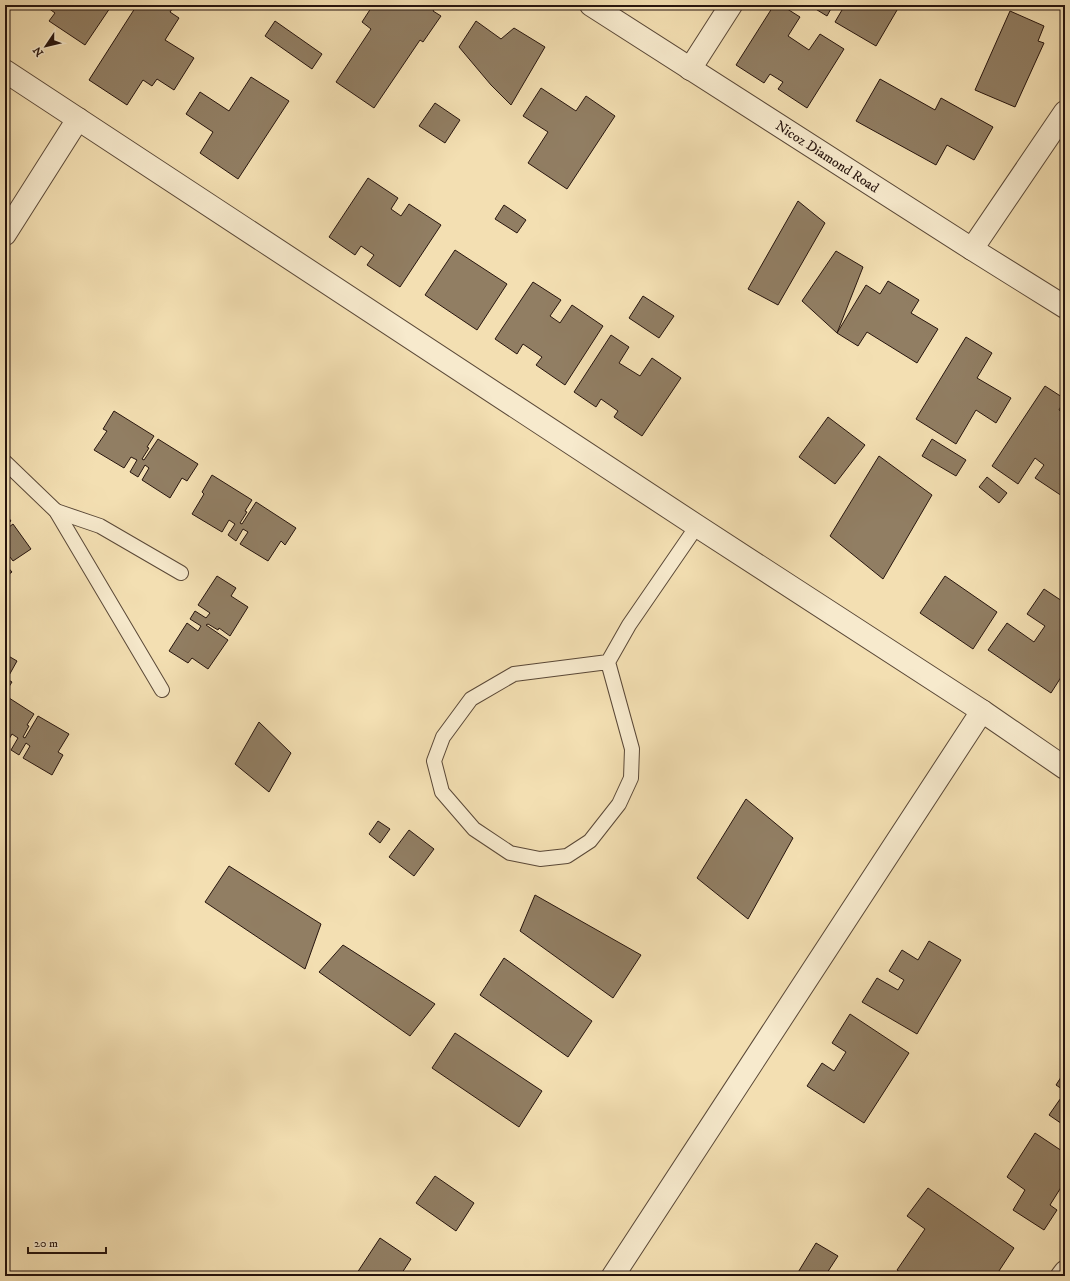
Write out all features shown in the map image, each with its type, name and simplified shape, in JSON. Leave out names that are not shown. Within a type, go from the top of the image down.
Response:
[{"type":"street","name":"Nicoz Diamond Road","points":[[590,5],[1065,307]]},
{"type":"street","points":[[690,69],[731,5]]},
{"type":"street","points":[[5,71],[697,526],[982,711],[1062,761]]},
{"type":"street","points":[[972,249],[1065,112]]},
{"type":"street","points":[[5,234],[78,119]]},
{"type":"street","points":[[613,1276],[982,711]]},
{"type":"street","points":[[1062,1276],[1065,1272]]},
{"type":"lane","points":[[5,462],[56,511],[162,690]]},
{"type":"lane","points":[[56,511],[100,526],[181,573]]},
{"type":"lane","points":[[608,662],[514,674],[470,699],[444,737],[434,761],[442,792],[474,829],[510,853],[540,860],[568,856],[590,841],[619,804],[631,778],[632,749],[608,662],[629,625],[697,526]]},
{"type":"building","points":[[44,5],[112,5],[85,45],[49,21],[55,13]]},
{"type":"building","points":[[137,5],[175,5],[170,12],[179,18],[165,40],[194,58],[174,90],[157,79],[152,86],[143,80],[127,105],[89,80]]},
{"type":"building","points":[[373,5],[437,5],[433,11],[441,16],[423,42],[420,40],[374,108],[336,82],[371,29],[362,22]]},
{"type":"building","points":[[774,5],[781,5],[800,17],[788,36],[809,50],[820,34],[844,49],[807,108],[778,89],[783,82],[770,74],[764,83],[736,65]]},
{"type":"building","points":[[809,5],[833,5],[827,16]]},
{"type":"building","points":[[834,5],[900,5],[876,46],[835,22],[842,10]]},
{"type":"building","points":[[1010,11],[1044,26],[1038,41],[1044,43],[1015,107],[975,90]]},
{"type":"building","points":[[275,21],[322,54],[312,69],[265,36]]},
{"type":"building","points":[[476,21],[501,39],[514,28],[545,47],[511,105],[491,85],[459,47]]},
{"type":"building","points":[[251,77],[289,101],[238,179],[200,153],[213,132],[186,114],[200,92],[229,111]]},
{"type":"building","points":[[880,79],[935,110],[941,98],[993,127],[974,160],[947,145],[936,165],[856,121]]},
{"type":"building","points":[[541,88],[576,111],[586,96],[615,116],[567,189],[528,163],[548,132],[523,116]]},
{"type":"building","points":[[435,103],[460,120],[445,143],[419,126]]},
{"type":"building","points":[[368,178],[398,198],[391,209],[401,216],[409,204],[441,225],[400,287],[367,265],[374,255],[361,246],[355,255],[329,237]]},
{"type":"building","points":[[798,201],[825,223],[778,305],[748,289]]},
{"type":"building","points":[[504,205],[526,220],[517,233],[495,219]]},
{"type":"building","points":[[455,250],[507,284],[477,330],[425,295]]},
{"type":"building","points":[[836,251],[863,267],[837,333],[802,301]]},
{"type":"building","points":[[888,281],[919,300],[911,313],[938,329],[917,363],[867,332],[858,346],[837,333],[866,285],[880,294]]},
{"type":"building","points":[[533,282],[561,300],[550,316],[560,323],[572,305],[603,326],[565,385],[536,365],[542,357],[523,344],[517,354],[495,339]]},
{"type":"building","points":[[643,296],[674,316],[659,338],[629,318]]},
{"type":"building","points":[[611,335],[629,347],[619,363],[640,376],[652,358],[681,378],[642,436],[614,417],[618,411],[601,399],[596,407],[574,392]]},
{"type":"building","points":[[966,337],[992,353],[977,378],[1011,398],[996,423],[976,410],[956,444],[916,419]]},
{"type":"building","points":[[1045,386],[1065,399],[1059,410],[1065,414],[1065,498],[1035,478],[1044,465],[1035,458],[1018,484],[992,466]]},
{"type":"building","points":[[114,411],[154,436],[142,459],[144,460],[158,439],[198,464],[187,481],[182,478],[170,498],[142,480],[149,468],[145,465],[138,477],[130,472],[137,460],[131,457],[124,468],[94,450],[107,431],[103,429]]},
{"type":"building","points":[[828,417],[865,445],[835,484],[799,457]]},
{"type":"building","points":[[932,439],[966,460],[956,476],[922,456]]},
{"type":"building","points":[[879,456],[932,495],[883,579],[830,536]]},
{"type":"building","points":[[212,475],[252,500],[240,523],[242,524],[256,502],[296,528],[285,545],[281,541],[268,561],[240,544],[248,532],[243,529],[236,541],[228,535],[235,524],[229,520],[222,532],[192,514],[204,494],[202,492]]},
{"type":"building","points":[[987,477],[1007,493],[999,503],[979,487]]},
{"type":"building","points":[[5,513],[11,521],[5,525]]},
{"type":"building","points":[[13,524],[31,549],[13,561],[10,557],[5,561],[5,530]]},
{"type":"building","points":[[5,564],[12,572],[5,577]]},
{"type":"building","points":[[217,576],[236,588],[231,596],[248,607],[230,636],[219,628],[218,630],[208,624],[206,625],[228,640],[208,669],[192,658],[188,663],[169,651],[187,623],[198,631],[201,626],[190,619],[195,611],[206,618],[210,613],[198,605]]},
{"type":"building","points":[[945,576],[997,612],[973,649],[920,613]]},
{"type":"building","points":[[1044,589],[1065,603],[1065,671],[1051,693],[988,650],[1007,623],[1034,642],[1045,626],[1027,614]]},
{"type":"building","points":[[5,654],[17,661],[7,679],[12,682],[5,693]]},
{"type":"building","points":[[6,696],[34,714],[27,725],[29,726],[23,737],[25,738],[38,716],[69,734],[58,752],[63,755],[52,775],[23,758],[30,746],[26,743],[19,755],[11,750],[18,738],[12,734],[5,746]]},
{"type":"building","points":[[259,722],[291,753],[269,792],[235,764]]},
{"type":"building","points":[[746,799],[793,838],[748,919],[697,878]]},
{"type":"building","points":[[378,821],[390,829],[380,843],[369,834]]},
{"type":"building","points":[[409,830],[434,849],[414,876],[389,857]]},
{"type":"building","points":[[229,866],[321,924],[305,969],[205,902]]},
{"type":"building","points":[[535,895],[641,955],[613,998],[520,931]]},
{"type":"building","points":[[929,941],[961,960],[917,1034],[862,1002],[877,978],[898,990],[904,980],[889,971],[902,950],[918,960]]},
{"type":"building","points":[[343,945],[435,1004],[410,1036],[319,972]]},
{"type":"building","points":[[504,958],[592,1021],[568,1057],[480,995]]},
{"type":"building","points":[[850,1014],[909,1053],[864,1123],[807,1086],[822,1063],[834,1071],[846,1052],[832,1043]]},
{"type":"building","points":[[455,1033],[542,1091],[519,1127],[432,1068]]},
{"type":"building","points":[[1065,1071],[1065,1091],[1056,1085]]},
{"type":"building","points":[[1065,1092],[1065,1126],[1049,1115]]},
{"type":"building","points":[[1035,1133],[1065,1153],[1065,1181],[1050,1205],[1057,1210],[1044,1230],[1013,1210],[1025,1190],[1007,1177]]},
{"type":"building","points":[[435,1176],[474,1203],[456,1231],[416,1203]]},
{"type":"building","points":[[928,1188],[1014,1248],[997,1274],[1000,1276],[905,1276],[897,1270],[925,1229],[907,1216]]},
{"type":"building","points":[[380,1238],[411,1259],[400,1276],[355,1276]]},
{"type":"building","points":[[816,1243],[838,1256],[825,1276],[800,1276],[797,1274]]}]
